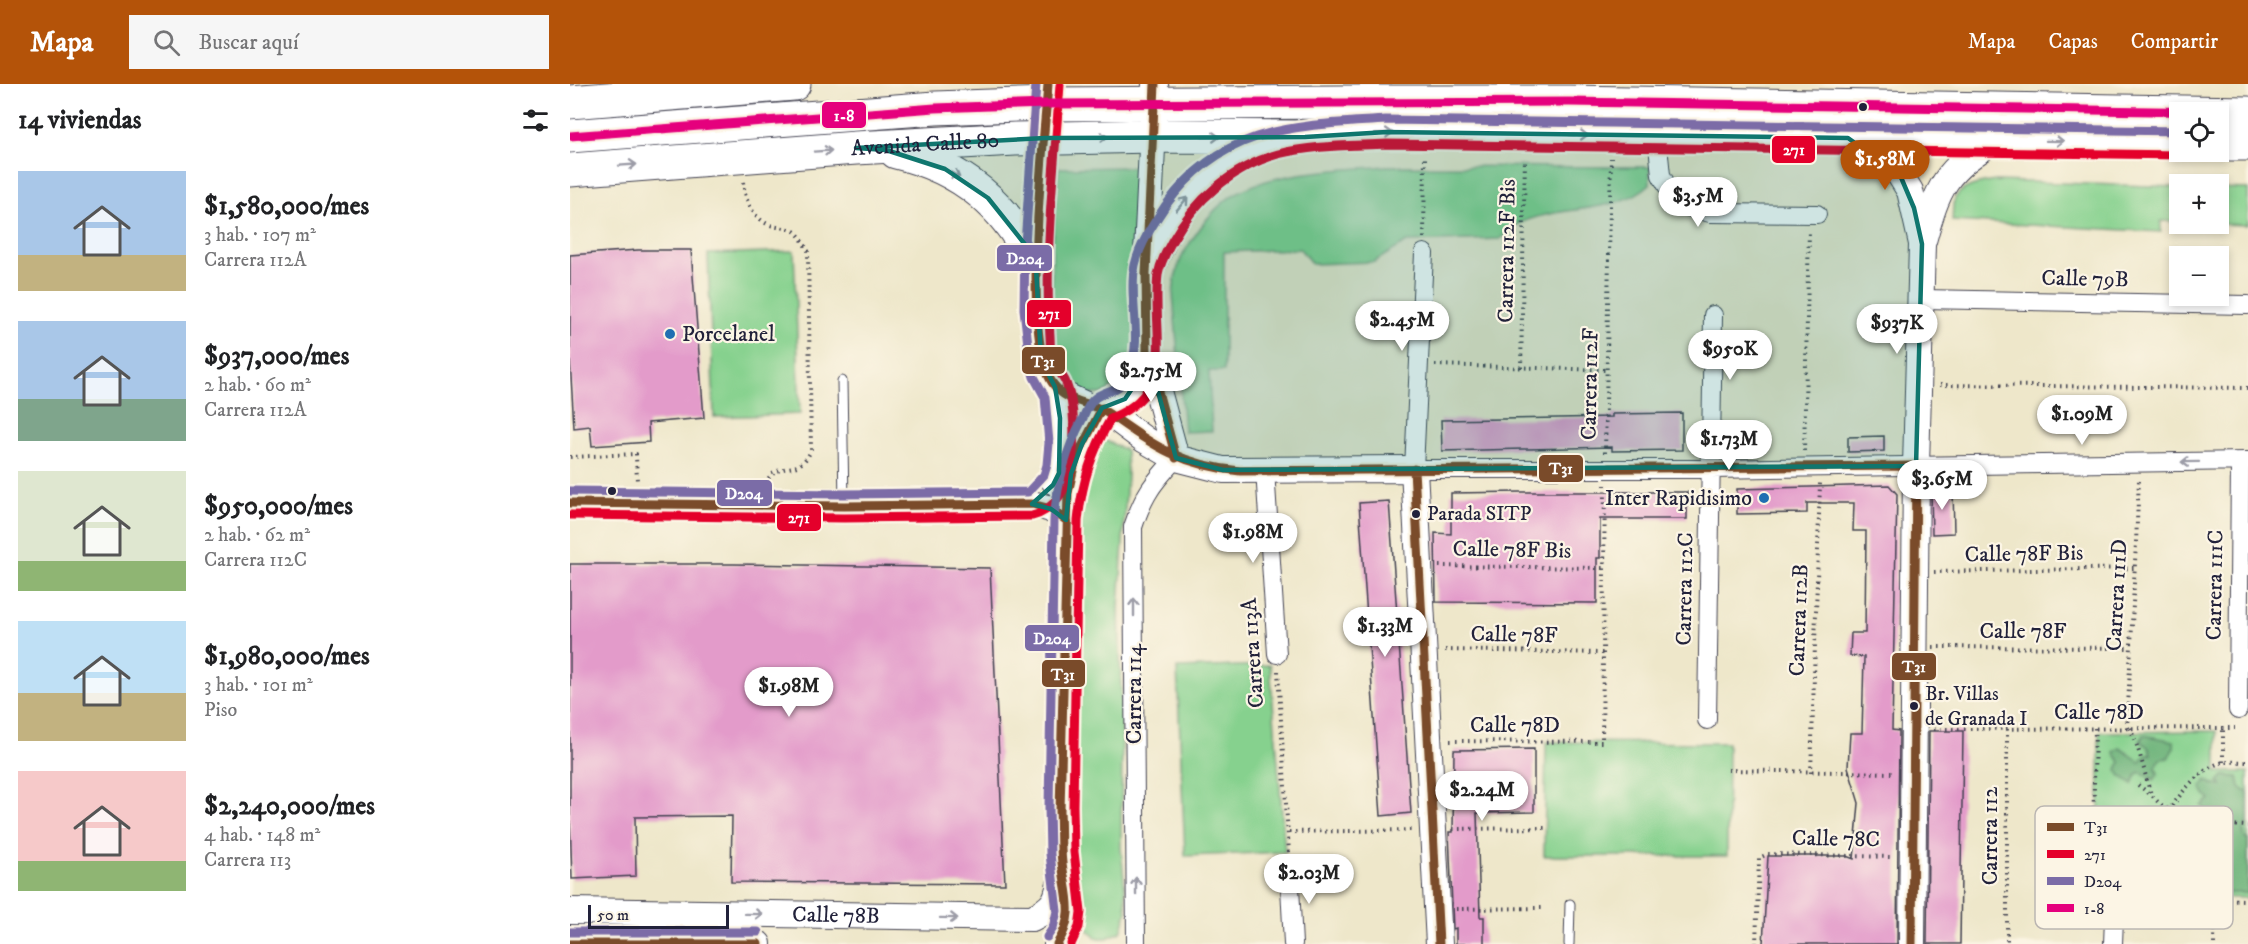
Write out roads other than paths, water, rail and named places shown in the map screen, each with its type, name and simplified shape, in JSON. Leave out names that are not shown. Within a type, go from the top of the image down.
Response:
[{"type":"highway","points":[[570,102],[794,84]]},
{"type":"highway","name":"Avenida Calle 80","points":[[570,136],[935,108],[1048,94],[2248,113]]},
{"type":"highway","name":"Avenida Calle 80","points":[[570,170],[855,148],[1045,138],[1153,136],[1305,138],[1387,132],[2169,143]]},
{"type":"highway","points":[[1146,274],[1165,227],[1196,188],[1243,155],[1273,143],[1305,138]]},
{"type":"highway","points":[[2229,144],[2248,144]]},
{"type":"highway","points":[[855,148],[886,150],[917,157],[945,169],[972,185],[1003,213],[1027,248],[1036,267]]},
{"type":"street","points":[[1032,504],[1045,495],[1059,473],[1060,417],[1055,387],[1041,360],[1038,340],[1036,267],[1048,94]]},
{"type":"street","points":[[1065,940],[1070,918],[1070,898],[1062,863],[1060,811],[1066,520],[1071,474],[1076,458],[1102,408],[1118,403],[1133,391],[1146,364],[1146,274],[1155,94]]},
{"type":"street","points":[[1657,136],[1661,176],[1671,193],[1689,207],[1710,213],[1813,214]]},
{"type":"street","points":[[1848,138],[1886,162],[1900,175],[1910,191],[1922,244],[1916,466],[1912,944]]},
{"type":"street","points":[[1922,244],[1939,192],[1949,175],[1975,152],[1996,140]]},
{"type":"street","points":[[1424,253],[1414,469],[1439,944]]},
{"type":"street","name":"Calle 79B","points":[[1922,299],[2248,305]]},
{"type":"street","name":"Carrera 112C","points":[[1707,720],[1713,315]]},
{"type":"street","points":[[1147,351],[1176,458]]},
{"type":"street","points":[[1055,387],[1075,401],[1102,408],[1145,440],[1176,458],[1223,470],[1711,469],[2244,461]]},
{"type":"street","name":"Carrera 114","points":[[1136,944],[1133,526],[1140,504],[1151,486],[1176,458]]},
{"type":"street","name":"Carrera 111C","points":[[2238,710],[2244,461]]},
{"type":"street","name":"Carrera 113A","points":[[1265,470],[1277,654]]},
{"type":"street","points":[[570,503],[759,506],[1032,504],[1051,508],[1066,520]]},
{"type":"street","name":"Calle 78B","points":[[570,911],[1032,918],[1054,905],[1059,892],[1062,863]]},
{"type":"street","points":[[1289,868],[1293,944]]},
{"type":"street","points":[[2113,944],[2114,929]]},
{"type":"street","points":[[570,944],[758,944]]},
{"type":"lane","points":[[842,381],[844,506]]},
{"type":"lane","points":[[1569,944],[1570,904]]},
{"type":"place","name":"Porcelanel","points":[[670,334]]},
{"type":"place","name":"Inter Rapidisimo","points":[[1764,498]]},
{"type":"place","name":"Parada SITP","points":[[1416,514]]},
{"type":"place","name":"Br. Villas de Granada I","points":[[1914,706]]}]
